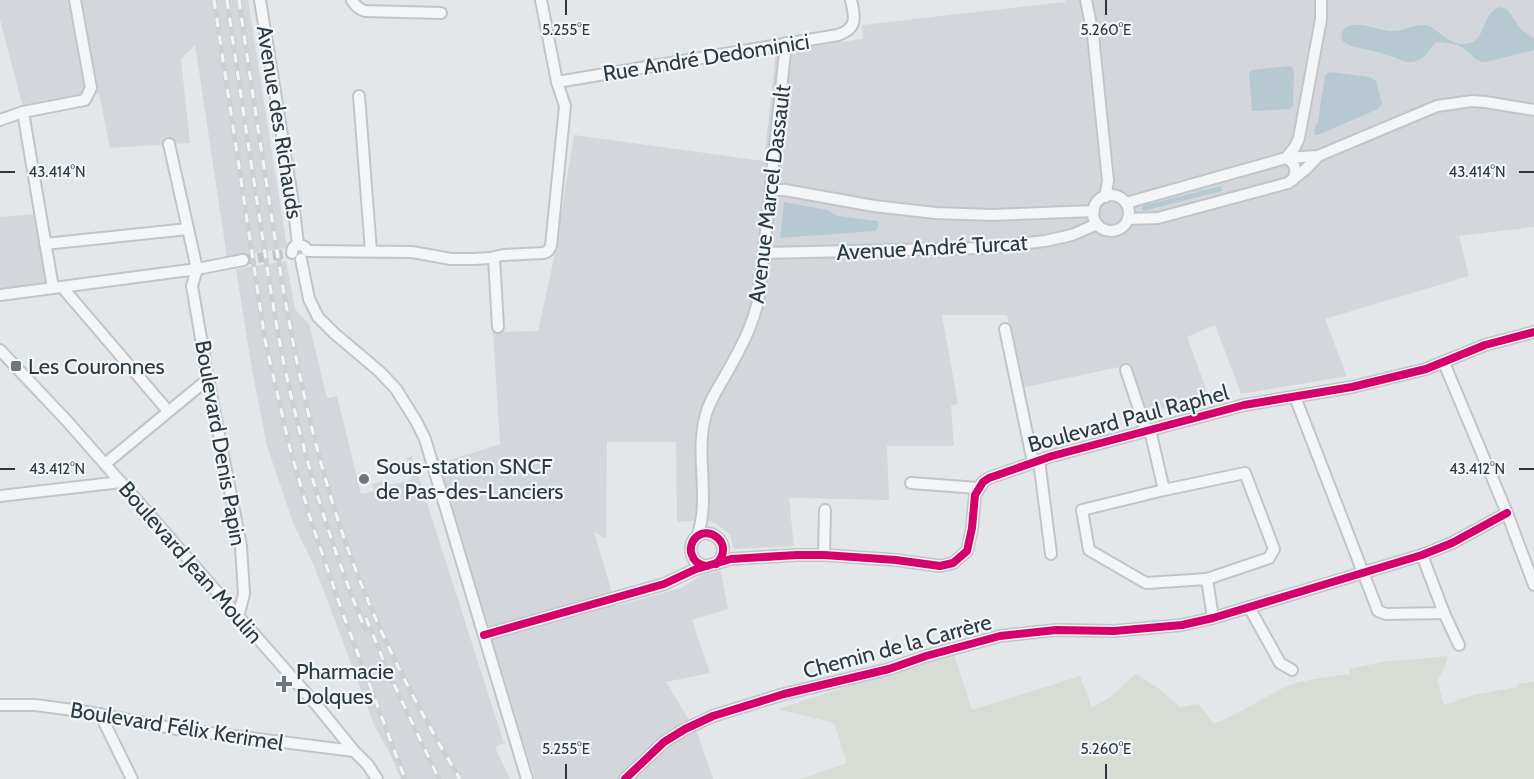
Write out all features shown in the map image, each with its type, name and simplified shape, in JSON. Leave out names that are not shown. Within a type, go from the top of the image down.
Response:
[{"type":"street","points":[[0,120],[23,112],[86,100],[91,88],[75,0]]},
{"type":"street","name":"Avenue des Richauds","points":[[260,0],[294,209],[296,252],[309,299],[318,317],[396,389],[425,439],[527,779]]},
{"type":"street","points":[[352,0],[359,9],[365,11],[441,13]]},
{"type":"street","points":[[296,252],[412,252],[451,259],[494,258],[503,255],[548,251],[551,246],[565,111],[541,0]]},
{"type":"street","name":"Rue André Dedominici","points":[[557,82],[838,35],[852,27],[854,19],[851,0]]},
{"type":"street","points":[[1086,0],[1093,35],[1108,181],[1105,197],[1096,205],[1094,218],[1097,224],[1106,230],[1117,230],[1126,224],[1129,208],[1113,192],[1108,181]]},
{"type":"street","points":[[1286,158],[1299,138],[1319,31],[1322,0]]},
{"type":"street","name":"Avenue Marcel Dassault","points":[[697,537],[703,513],[701,444],[704,419],[712,398],[748,334],[759,296],[786,43]]},
{"type":"street","points":[[359,96],[371,251]]},
{"type":"street","points":[[1105,197],[1133,202],[1286,158],[1318,156],[1437,106],[1472,101],[1534,110]]},
{"type":"street","points":[[23,112],[45,244],[57,288],[168,411]]},
{"type":"street","name":"Boulevard Denis Papin","points":[[169,144],[197,269],[192,286],[241,546],[244,594],[238,616]]},
{"type":"street","points":[[1128,219],[1158,218],[1288,183],[1318,156]]},
{"type":"street","points":[[1286,158],[1291,160],[1295,166],[1293,180]]},
{"type":"street","name":"Avenue André Turcat","points":[[771,190],[785,190],[935,213],[1021,215],[1094,211]]},
{"type":"street","name":"Avenue André Turcat","points":[[764,253],[984,248],[1045,241],[1072,235],[1097,224]]},
{"type":"street","points":[[45,244],[188,228]]},
{"type":"street","points":[[494,258],[498,327]]},
{"type":"street","points":[[0,296],[197,269],[243,260]]},
{"type":"street","points":[[1005,329],[1036,461],[1051,554]]},
{"type":"street","name":"Boulevard Paul Raphel","points":[[978,488],[989,478],[1036,461],[1244,405],[1353,387],[1400,376],[1444,363],[1485,345],[1534,332]]},
{"type":"street","name":"Boulevard Jean Moulin","points":[[0,350],[67,420],[319,708],[368,765],[377,779]]},
{"type":"street","points":[[1444,363],[1533,581]]},
{"type":"street","points":[[1126,370],[1148,430],[1164,490]]},
{"type":"street","points":[[105,464],[208,379]]},
{"type":"street","points":[[1295,397],[1378,611],[1386,614],[1444,613]]},
{"type":"street","points":[[1245,473],[1274,549],[1269,558],[1207,579],[1146,583],[1089,550],[1082,510],[1245,473]]},
{"type":"street","points":[[0,496],[121,482]]},
{"type":"street","points":[[484,635],[664,584],[696,569],[742,557],[824,555],[896,560],[940,566],[953,563],[967,551],[978,488],[911,483]]},
{"type":"street","points":[[824,555],[825,510]]},
{"type":"street","name":"Avenue Marcel Dassault","points":[[703,513],[712,534]]},
{"type":"street","name":"Chemin de la Carrère","points":[[625,779],[664,742],[685,729],[713,716],[784,694],[888,669],[1000,636],[1056,630],[1114,631],[1182,624],[1213,618],[1422,555],[1452,543],[1507,513]]},
{"type":"street","points":[[684,575],[692,545],[702,534],[712,534],[723,546],[742,557]]},
{"type":"street","points":[[691,555],[697,563],[711,565],[722,556],[723,546]]},
{"type":"street","points":[[1422,555],[1444,613],[1460,645]]},
{"type":"street","points":[[1207,579],[1213,618]]},
{"type":"street","points":[[1249,607],[1280,663],[1292,670]]},
{"type":"street","name":"Boulevard Félix Kerimel","points":[[0,705],[35,705],[100,714],[177,729],[354,750]]},
{"type":"street","points":[[100,714],[132,779]]},
{"type":"shaded area","points":[[0,0],[248,0],[287,248],[227,257],[195,45],[181,59],[190,143],[110,148],[99,93],[23,107],[0,20]]},
{"type":"shaded area","points":[[1065,0],[1534,0],[1534,227],[1459,236],[1469,276],[1325,319],[1347,376],[1241,394],[1215,325],[1187,337],[1209,397],[1138,415],[1119,367],[1021,388],[1007,315],[942,315],[958,404],[951,406],[954,446],[887,446],[889,500],[789,498],[794,546],[734,549],[730,535],[717,524],[705,520],[677,522],[676,442],[607,442],[606,539],[594,532],[616,606],[681,588],[702,575],[721,571],[728,609],[692,620],[710,673],[666,682],[698,735],[713,779],[535,779],[438,468],[444,462],[500,444],[493,332],[538,331],[554,258],[574,135],[764,161],[776,50],[863,39],[862,25],[1065,2]]},
{"type":"shaded area","points":[[1501,7],[1509,12],[1521,29],[1534,38],[1534,50],[1486,62],[1476,60],[1460,46],[1437,42],[1425,56],[1409,62],[1352,46],[1344,42],[1341,35],[1343,30],[1352,25],[1393,31],[1424,25],[1455,43],[1470,43],[1479,36],[1490,14]]},
{"type":"shaded area","points":[[1289,66],[1294,71],[1293,106],[1290,109],[1252,111],[1249,72]]},
{"type":"shaded area","points":[[1330,72],[1370,77],[1376,81],[1382,103],[1378,109],[1315,135],[1314,130],[1318,121],[1325,75]]},
{"type":"shaded area","points":[[1221,186],[1222,191],[1143,211],[1142,206]]},
{"type":"shaded area","points":[[784,202],[827,210],[838,216],[877,221],[878,227],[874,231],[780,238]]},
{"type":"shaded area","points":[[0,214],[1,217],[35,214],[48,284],[0,290]]},
{"type":"shaded area","points":[[286,261],[295,309],[309,324],[327,398],[337,396],[361,494],[374,491],[372,484],[388,480],[390,485],[411,480],[406,458],[412,456],[504,743],[495,747],[510,779],[401,779],[375,727],[315,568],[293,523],[267,446],[251,364],[236,269]]},
{"type":"shaded area","points":[[953,652],[972,710],[1080,676],[1092,707],[1109,698],[1136,674],[1161,690],[1179,707],[1199,704],[1214,724],[1297,683],[1350,674],[1349,669],[1387,661],[1448,656],[1437,681],[1444,705],[1472,695],[1534,682],[1534,779],[801,779],[847,763],[834,723],[778,709]]},
{"type":"tunnel","points":[[243,260],[284,254]]},
{"type":"railway","points":[[214,0],[265,340],[290,449],[311,521],[343,614],[405,779]]},
{"type":"railway","points":[[227,0],[269,281],[287,380],[324,518],[365,629]]},
{"type":"railway","points":[[239,0],[283,288],[301,383],[325,476],[355,568],[377,623],[416,702],[460,779]]},
{"type":"railway","points":[[366,618],[389,674],[439,779]]},
{"type":"cycle path","points":[[484,635],[664,584],[696,569],[731,559],[824,555],[896,560],[940,566],[953,563],[967,551],[975,495],[983,482],[989,478],[1052,456],[1244,405],[1352,387],[1426,369],[1485,345],[1534,332]]},
{"type":"cycle path","points":[[625,779],[664,742],[685,729],[713,716],[784,694],[889,669],[926,656],[1000,636],[1056,630],[1114,631],[1182,625],[1213,618],[1422,555],[1452,543],[1507,513]]},
{"type":"cycle path","points":[[706,566],[699,564],[691,553],[693,541],[705,533],[712,534],[721,543],[722,556],[716,564]]},
{"type":"place","name":"Les Couronnes","points":[[16,366]]},
{"type":"place","name":"Sous-station SNCF de Pas-des-Lanciers","points":[[364,479]]},
{"type":"place","name":"Pharmacie Dolques","points":[[284,684]]}]
